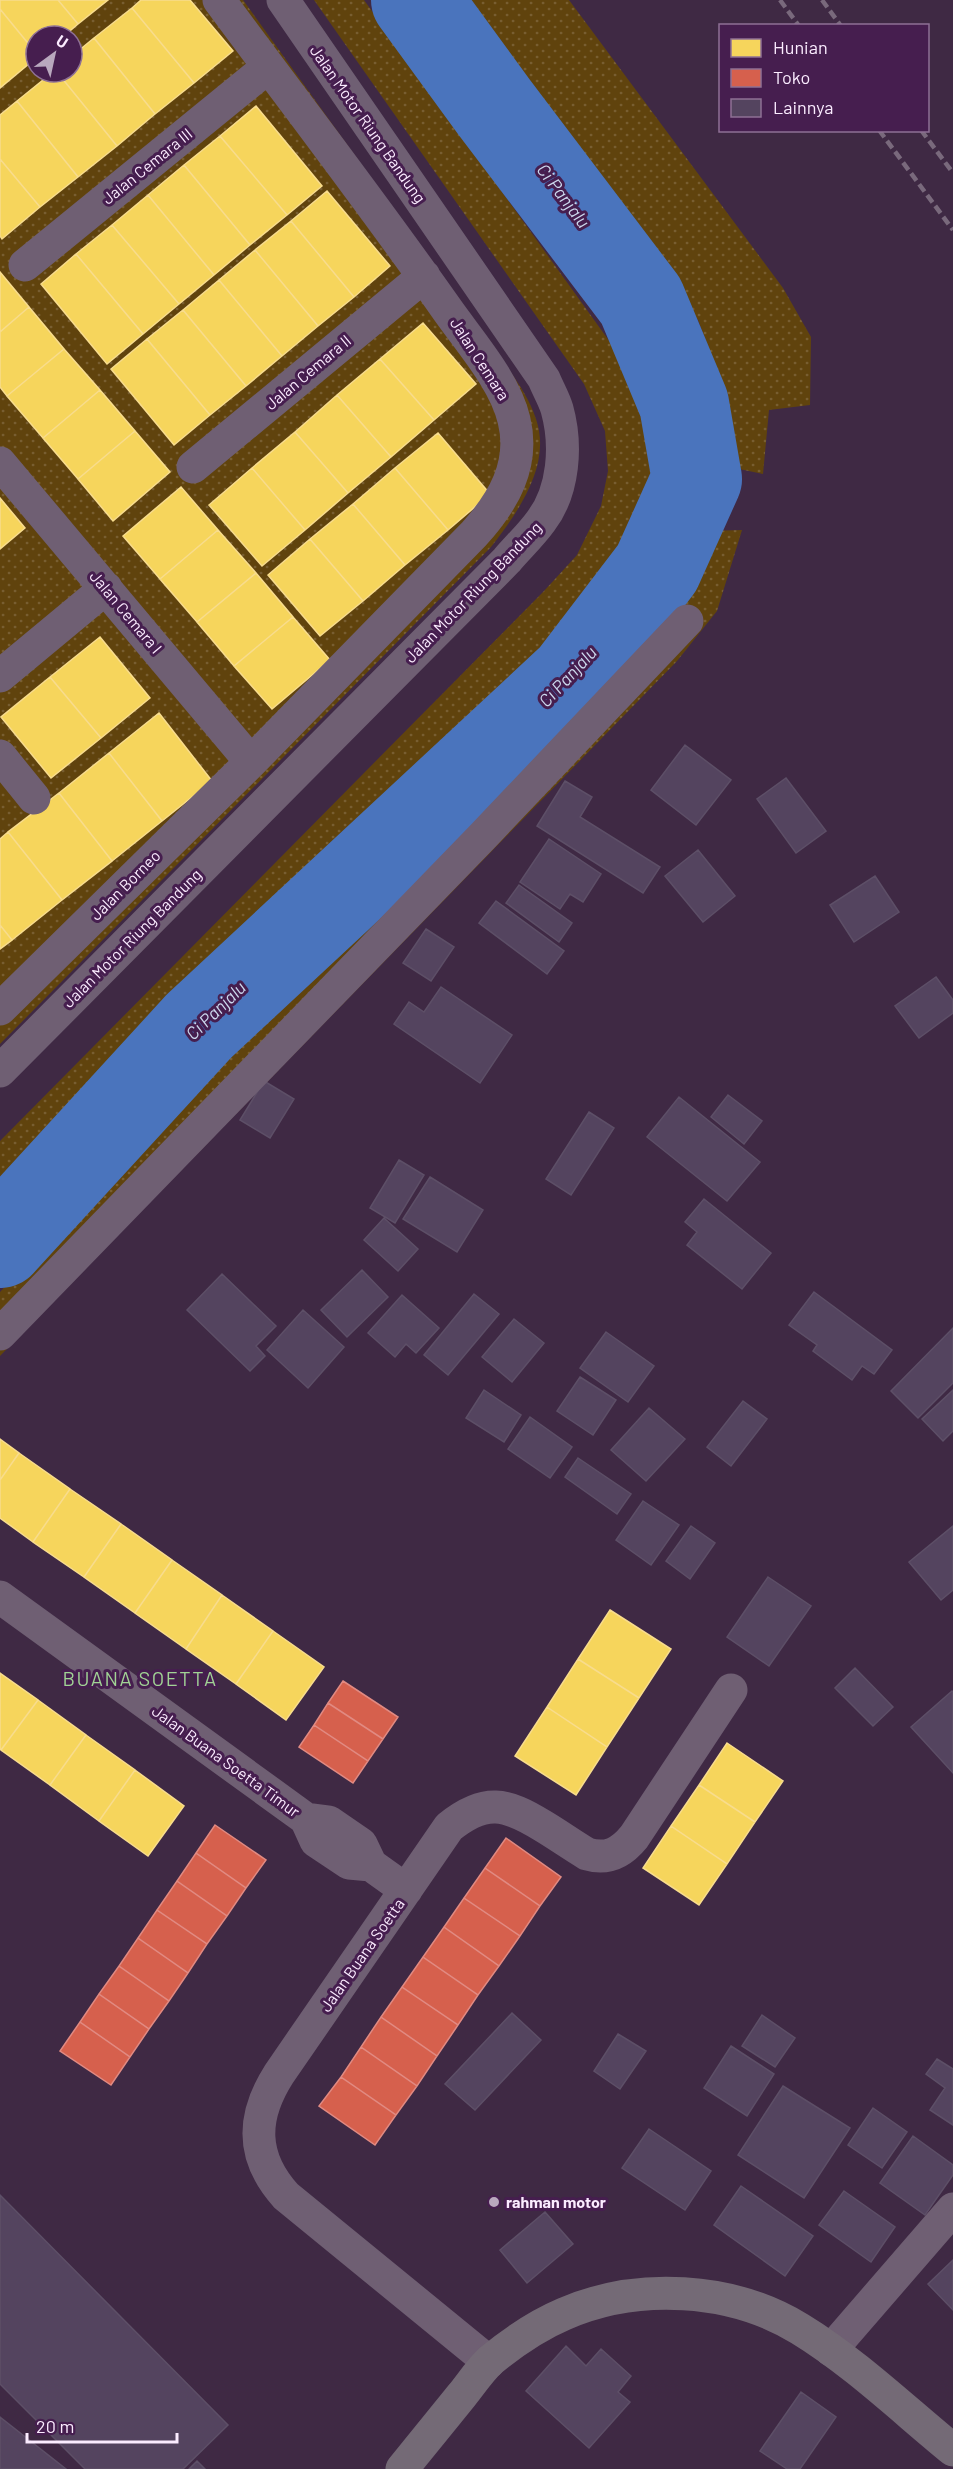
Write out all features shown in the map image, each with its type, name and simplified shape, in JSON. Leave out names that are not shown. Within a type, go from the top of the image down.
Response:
[{"type":"main road","points":[[402,2469],[489,2362],[525,2335],[564,2314],[607,2300],[650,2294],[689,2294],[718,2299],[764,2311],[799,2328],[831,2350],[953,2450]]},
{"type":"street","name":"Jalan Cemara","points":[[219,0],[424,276],[508,399],[515,421],[517,443],[515,465],[506,491],[491,514],[251,762]]},
{"type":"street","name":"Jalan Motor Riung Bandung","points":[[0,1071],[507,560],[542,520],[562,467],[562,437],[557,407],[544,379],[283,0]]},
{"type":"street","name":"Jalan Cemara III","points":[[25,265],[268,67]]},
{"type":"street","name":"Jalan Cemara II","points":[[193,467],[424,276]]},
{"type":"street","name":"Jalan Cemara I","points":[[0,463],[251,762]]},
{"type":"street","points":[[0,676],[106,588]]},
{"type":"street","points":[[0,1334],[491,828],[687,621]]},
{"type":"street","points":[[0,756],[34,798]]},
{"type":"street","name":"Jalan Borneo","points":[[0,1009],[251,762]]},
{"type":"street","name":"Jalan Buana Soetta Timur","points":[[0,1597],[306,1819],[316,1841],[349,1863],[371,1865],[406,1890]]},
{"type":"street","name":"Jalan Buana Soetta","points":[[489,2362],[286,2196],[274,2183],[260,2151],[258,2134],[260,2112],[268,2092],[449,1827],[464,1815],[483,1807],[496,1806],[521,1812],[587,1854],[598,1857],[609,1856],[624,1849],[731,1690]]},
{"type":"street","points":[[831,2350],[953,2210]]},
{"type":"shaded area","points":[[0,0],[243,0],[521,387],[534,412],[540,436],[540,453],[536,470],[530,487],[512,519],[491,547],[0,1044]]},
{"type":"shaded area","points":[[314,0],[364,0],[620,356],[653,416],[661,478],[649,540],[620,589],[585,632],[0,1223],[0,1141],[544,591],[577,555],[601,506],[608,471],[605,431],[584,384]]},
{"type":"shaded area","points":[[457,0],[569,0],[783,288],[811,337],[810,405],[769,410],[763,474],[725,466],[725,391],[698,320]]},
{"type":"shaded area","points":[[742,530],[717,611],[677,661],[0,1356],[0,1292],[655,621],[671,597],[689,554],[705,531]]},
{"type":"building: Hunian","points":[[0,0],[58,0],[78,24],[24,24],[24,38],[0,9]]},
{"type":"building: Hunian","points":[[58,0],[108,0],[78,24]]},
{"type":"building: Hunian","points":[[141,0],[190,0],[233,51],[194,83],[132,8]]},
{"type":"building: Hunian","points":[[132,8],[194,83],[155,114],[94,38]]},
{"type":"building: Hunian","points":[[0,9],[24,38],[24,68],[0,88]]},
{"type":"building: Hunian","points":[[94,38],[155,114],[117,146],[67,84],[84,84],[84,46]]},
{"type":"building: Hunian","points":[[38,84],[67,84],[117,146],[78,177],[17,101]]},
{"type":"building: Hunian","points":[[17,101],[78,177],[40,207],[0,159],[0,115]]},
{"type":"building: Hunian","points":[[256,106],[322,186],[287,215],[220,136]]},
{"type":"building: Hunian","points":[[220,136],[287,215],[250,245],[184,165]]},
{"type":"building: Hunian","points":[[0,159],[40,207],[2,239],[0,236]]},
{"type":"building: Hunian","points":[[184,165],[250,245],[214,275],[148,195]]},
{"type":"building: Hunian","points":[[327,191],[390,266],[354,297],[291,221]]},
{"type":"building: Hunian","points":[[148,195],[214,275],[179,304],[112,225]]},
{"type":"building: Hunian","points":[[291,221],[354,297],[318,326],[255,250]]},
{"type":"building: Hunian","points":[[112,225],[179,304],[143,334],[76,254]]},
{"type":"building: Hunian","points":[[255,250],[318,326],[282,356],[219,280]]},
{"type":"building: Hunian","points":[[76,254],[143,334],[107,364],[41,284]]},
{"type":"building: Hunian","points":[[0,272],[29,307],[0,332]]},
{"type":"building: Hunian","points":[[219,280],[282,356],[246,386],[183,310]]},
{"type":"building: Hunian","points":[[29,307],[64,349],[7,396],[0,387],[0,332]]},
{"type":"building: Hunian","points":[[183,310],[246,386],[210,415],[147,339]]},
{"type":"building: Hunian","points":[[423,323],[476,384],[434,420],[380,359]]},
{"type":"building: Hunian","points":[[147,339],[210,415],[174,445],[111,369]]},
{"type":"building: Hunian","points":[[64,349],[100,390],[43,438],[7,396]]},
{"type":"building: Hunian","points":[[380,359],[434,420],[391,457],[337,395]]},
{"type":"building: Hunian","points":[[100,390],[135,431],[78,479],[43,438]]},
{"type":"building: Hunian","points":[[337,395],[391,457],[348,493],[295,432]]},
{"type":"building: Hunian","points":[[135,431],[170,472],[113,521],[78,479]]},
{"type":"building: Hunian","points":[[295,432],[348,493],[305,530],[252,468]]},
{"type":"building: Hunian","points":[[438,433],[490,494],[448,530],[395,468]]},
{"type":"building: Hunian","points":[[252,468],[305,530],[262,566],[209,505]]},
{"type":"building: Hunian","points":[[395,468],[448,530],[405,565],[353,504]]},
{"type":"building: Hunian","points":[[181,487],[218,530],[160,579],[123,536]]},
{"type":"building: Hunian","points":[[0,498],[25,528],[0,549]]},
{"type":"building: Hunian","points":[[353,504],[405,565],[363,601],[310,539]]},
{"type":"building: Hunian","points":[[218,530],[256,573],[197,622],[160,579]]},
{"type":"building: Hunian","points":[[310,539],[363,601],[320,636],[268,575]]},
{"type":"building: Hunian","points":[[256,573],[293,617],[234,666],[197,622]]},
{"type":"building: Hunian","points":[[293,617],[330,660],[272,709],[234,666]]},
{"type":"building: Hunian","points":[[100,637],[150,698],[101,738],[50,677]]},
{"type":"building: Hunian","points":[[50,677],[101,738],[51,778],[1,717]]},
{"type":"building: Hunian","points":[[159,713],[212,781],[162,821],[109,753]]},
{"type":"building: Hunian","points":[[109,753],[162,821],[112,861],[59,793]]},
{"type":"building: Hunian","points":[[59,793],[112,861],[62,900],[8,832]]},
{"type":"building: Hunian","points":[[8,832],[62,900],[12,940],[0,925],[0,839]]},
{"type":"building: Hunian","points":[[0,925],[12,940],[0,949]]},
{"type":"building: Hunian","points":[[0,1439],[19,1453],[0,1480]]},
{"type":"building: Hunian","points":[[19,1453],[70,1489],[33,1542],[0,1518],[0,1480]]},
{"type":"building: Hunian","points":[[70,1489],[121,1524],[84,1577],[33,1542]]},
{"type":"building: Hunian","points":[[121,1524],[172,1560],[135,1613],[84,1577]]},
{"type":"building: Hunian","points":[[172,1560],[222,1595],[186,1649],[135,1613]]},
{"type":"building: Hunian","points":[[222,1595],[273,1631],[236,1684],[186,1649]]},
{"type":"building: Hunian","points":[[610,1610],[671,1649],[639,1698],[578,1659]]},
{"type":"building: Hunian","points":[[273,1631],[324,1667],[286,1720],[236,1684]]},
{"type":"building: Hunian","points":[[578,1659],[639,1698],[607,1747],[547,1707]]},
{"type":"building: Hunian","points":[[0,1673],[38,1700],[1,1750],[0,1749]]},
{"type":"building: Hunian","points":[[38,1700],[86,1735],[50,1785],[1,1750]]},
{"type":"building: Hunian","points":[[547,1707],[607,1747],[576,1795],[515,1756]]},
{"type":"building: Hunian","points":[[86,1735],[135,1770],[99,1821],[50,1785]]},
{"type":"building: Hunian","points":[[727,1743],[783,1781],[755,1822],[699,1785]]},
{"type":"building: Hunian","points":[[135,1770],[184,1806],[148,1856],[99,1821]]},
{"type":"building: Hunian","points":[[699,1785],[755,1822],[727,1864],[671,1826]]},
{"type":"building: Hunian","points":[[671,1826],[727,1864],[699,1905],[643,1868]]},
{"type":"building: Toko","points":[[343,1681],[398,1717],[383,1739],[328,1703]]},
{"type":"building: Toko","points":[[328,1703],[383,1739],[368,1761],[314,1725]]},
{"type":"building: Toko","points":[[314,1725],[368,1761],[353,1783],[299,1747]]},
{"type":"building: Toko","points":[[215,1825],[266,1860],[246,1888],[196,1853]]},
{"type":"building: Toko","points":[[506,1838],[561,1877],[540,1906],[485,1868]]},
{"type":"building: Toko","points":[[196,1853],[246,1888],[227,1916],[177,1881]]},
{"type":"building: Toko","points":[[485,1868],[540,1906],[520,1936],[464,1898]]},
{"type":"building: Toko","points":[[177,1881],[227,1916],[207,1944],[157,1910]]},
{"type":"building: Toko","points":[[464,1898],[520,1936],[499,1966],[444,1927]]},
{"type":"building: Toko","points":[[157,1910],[207,1944],[188,1973],[138,1938]]},
{"type":"building: Toko","points":[[444,1927],[499,1966],[478,1995],[423,1957]]},
{"type":"building: Toko","points":[[138,1938],[188,1973],[169,2001],[119,1966]]},
{"type":"building: Toko","points":[[423,1957],[478,1995],[458,2025],[402,1987]]},
{"type":"building: Toko","points":[[119,1966],[169,2001],[149,2029],[99,1994]]},
{"type":"building: Toko","points":[[402,1987],[458,2025],[437,2056],[381,2017]]},
{"type":"building: Toko","points":[[99,1994],[149,2029],[130,2057],[80,2022]]},
{"type":"building: Toko","points":[[381,2017],[437,2056],[417,2086],[361,2047]]},
{"type":"building: Toko","points":[[80,2022],[130,2057],[111,2085],[60,2051]]},
{"type":"building: Toko","points":[[361,2047],[417,2086],[396,2115],[341,2077]]},
{"type":"building: Toko","points":[[341,2077],[396,2115],[375,2145],[319,2106]]},
{"type":"building: Lainnya","points":[[685,745],[731,780],[696,825],[651,790]]},
{"type":"building: Lainnya","points":[[786,778],[826,831],[796,853],[757,799]]},
{"type":"building: Lainnya","points":[[565,781],[592,797],[580,817],[660,867],[643,893],[537,826]]},
{"type":"building: Lainnya","points":[[549,839],[601,874],[583,902],[570,894],[560,909],[520,882]]},
{"type":"building: Lainnya","points":[[698,850],[735,896],[703,922],[665,876]]},
{"type":"building: Lainnya","points":[[875,876],[899,912],[854,942],[830,905]]},
{"type":"building: Lainnya","points":[[519,885],[572,923],[559,942],[506,903]]},
{"type":"building: Lainnya","points":[[496,901],[564,951],[547,974],[479,923]]},
{"type":"building: Lainnya","points":[[426,929],[454,947],[431,981],[403,963]]},
{"type":"building: Lainnya","points":[[936,977],[953,1000],[953,1013],[919,1038],[895,1006]]},
{"type":"building: Lainnya","points":[[441,987],[512,1035],[480,1083],[394,1024],[409,1002],[424,1012]]},
{"type":"building: Lainnya","points":[[264,1081],[294,1099],[270,1138],[240,1120]]},
{"type":"building: Lainnya","points":[[728,1095],[762,1121],[744,1144],[711,1117]]},
{"type":"building: Lainnya","points":[[679,1097],[760,1162],[727,1201],[647,1137]]},
{"type":"building: Lainnya","points":[[589,1112],[614,1128],[571,1195],[546,1179]]},
{"type":"building: Lainnya","points":[[399,1160],[424,1175],[395,1223],[370,1208]]},
{"type":"building: Lainnya","points":[[430,1177],[483,1210],[457,1252],[403,1219]]},
{"type":"building: Lainnya","points":[[704,1199],[771,1253],[742,1289],[687,1245],[697,1232],[685,1222]]},
{"type":"building: Lainnya","points":[[384,1218],[418,1249],[398,1271],[364,1240]]},
{"type":"building: Lainnya","points":[[362,1270],[388,1297],[347,1337],[321,1310]]},
{"type":"building: Lainnya","points":[[222,1274],[276,1326],[256,1346],[265,1356],[250,1371],[187,1310]]},
{"type":"building: Lainnya","points":[[814,1292],[892,1350],[874,1374],[862,1366],[852,1380],[813,1351],[817,1345],[789,1325]]},
{"type":"building: Lainnya","points":[[474,1294],[499,1314],[448,1375],[424,1355]]},
{"type":"building: Lainnya","points":[[402,1295],[439,1328],[416,1353],[406,1344],[395,1357],[368,1333]]},
{"type":"building: Lainnya","points":[[303,1310],[344,1347],[308,1388],[267,1350]]},
{"type":"building: Lainnya","points":[[514,1319],[544,1343],[512,1382],[482,1357]]},
{"type":"building: Lainnya","points":[[953,1328],[953,1383],[918,1418],[891,1391]]},
{"type":"building: Lainnya","points":[[606,1332],[654,1366],[628,1402],[580,1368]]},
{"type":"building: Lainnya","points":[[580,1377],[616,1400],[593,1435],[557,1411]]},
{"type":"building: Lainnya","points":[[484,1390],[521,1415],[504,1442],[466,1418]]},
{"type":"building: Lainnya","points":[[953,1390],[953,1431],[943,1441],[922,1419]]},
{"type":"building: Lainnya","points":[[743,1401],[767,1419],[731,1466],[707,1447]]},
{"type":"building: Lainnya","points":[[649,1408],[685,1439],[646,1481],[611,1450]]},
{"type":"building: Lainnya","points":[[530,1417],[572,1447],[550,1478],[508,1449]]},
{"type":"building: Lainnya","points":[[578,1458],[631,1494],[617,1514],[565,1477]]},
{"type":"building: Lainnya","points":[[643,1501],[679,1525],[651,1565],[616,1540]]},
{"type":"building: Lainnya","points":[[691,1526],[715,1543],[690,1579],[666,1561]]},
{"type":"building: Lainnya","points":[[953,1526],[953,1590],[941,1600],[909,1562]]},
{"type":"building: Lainnya","points":[[768,1577],[811,1606],[769,1666],[727,1637]]},
{"type":"building: Lainnya","points":[[855,1668],[893,1707],[873,1726],[835,1688]]},
{"type":"building: Lainnya","points":[[953,1692],[953,1773],[911,1727]]},
{"type":"building: Lainnya","points":[[512,2013],[541,2040],[475,2110],[445,2084]]},
{"type":"building: Lainnya","points":[[762,2015],[795,2038],[775,2067],[742,2046]]},
{"type":"building: Lainnya","points":[[618,2034],[646,2051],[620,2089],[594,2071]]},
{"type":"building: Lainnya","points":[[731,2046],[774,2074],[747,2116],[704,2088]]},
{"type":"building: Lainnya","points":[[937,2059],[953,2069],[953,2125],[930,2110],[945,2088],[926,2074]]},
{"type":"building: Lainnya","points":[[783,2086],[850,2128],[804,2198],[738,2155]]},
{"type":"building: Lainnya","points":[[873,2108],[907,2132],[882,2168],[848,2145]]},
{"type":"building: Lainnya","points":[[649,2129],[711,2171],[685,2210],[622,2168]]},
{"type":"building: Lainnya","points":[[913,2136],[953,2165],[953,2175],[925,2215],[880,2183]]},
{"type":"building: Lainnya","points":[[741,2186],[813,2236],[785,2276],[714,2225]]},
{"type":"building: Lainnya","points":[[844,2191],[895,2227],[871,2262],[819,2225]]},
{"type":"building: Lainnya","points":[[0,2195],[228,2425],[183,2469],[85,2469],[0,2384]]},
{"type":"building: Lainnya","points":[[545,2212],[573,2244],[527,2283],[500,2250]]},
{"type":"building: Lainnya","points":[[953,2260],[953,2310],[928,2284]]},
{"type":"building: Lainnya","points":[[566,2346],[586,2366],[601,2349],[631,2376],[618,2392],[630,2402],[589,2448],[526,2391]]},
{"type":"building: Lainnya","points":[[801,2392],[836,2417],[800,2469],[787,2469],[760,2451]]},
{"type":"building: Lainnya","points":[[0,2417],[66,2469],[0,2469]]},
{"type":"building: Lainnya","points":[[197,2461],[205,2469],[189,2469]]},
{"type":"waterway","name":"Ci Panjalu","points":[[0,1243],[199,1026],[573,678],[657,568],[697,479],[684,404],[641,301],[416,0]]},
{"type":"railway","points":[[780,0],[798,24]]},
{"type":"railway","points":[[822,0],[840,24]]},
{"type":"railway","points":[[880,132],[953,230]]},
{"type":"railway","points":[[922,132],[953,173]]},
{"type":"place","name":"rahman motor","points":[[494,2202]]},
{"type":"district","name":"BUANA SOETTA","points":[[140,1679]]}]
